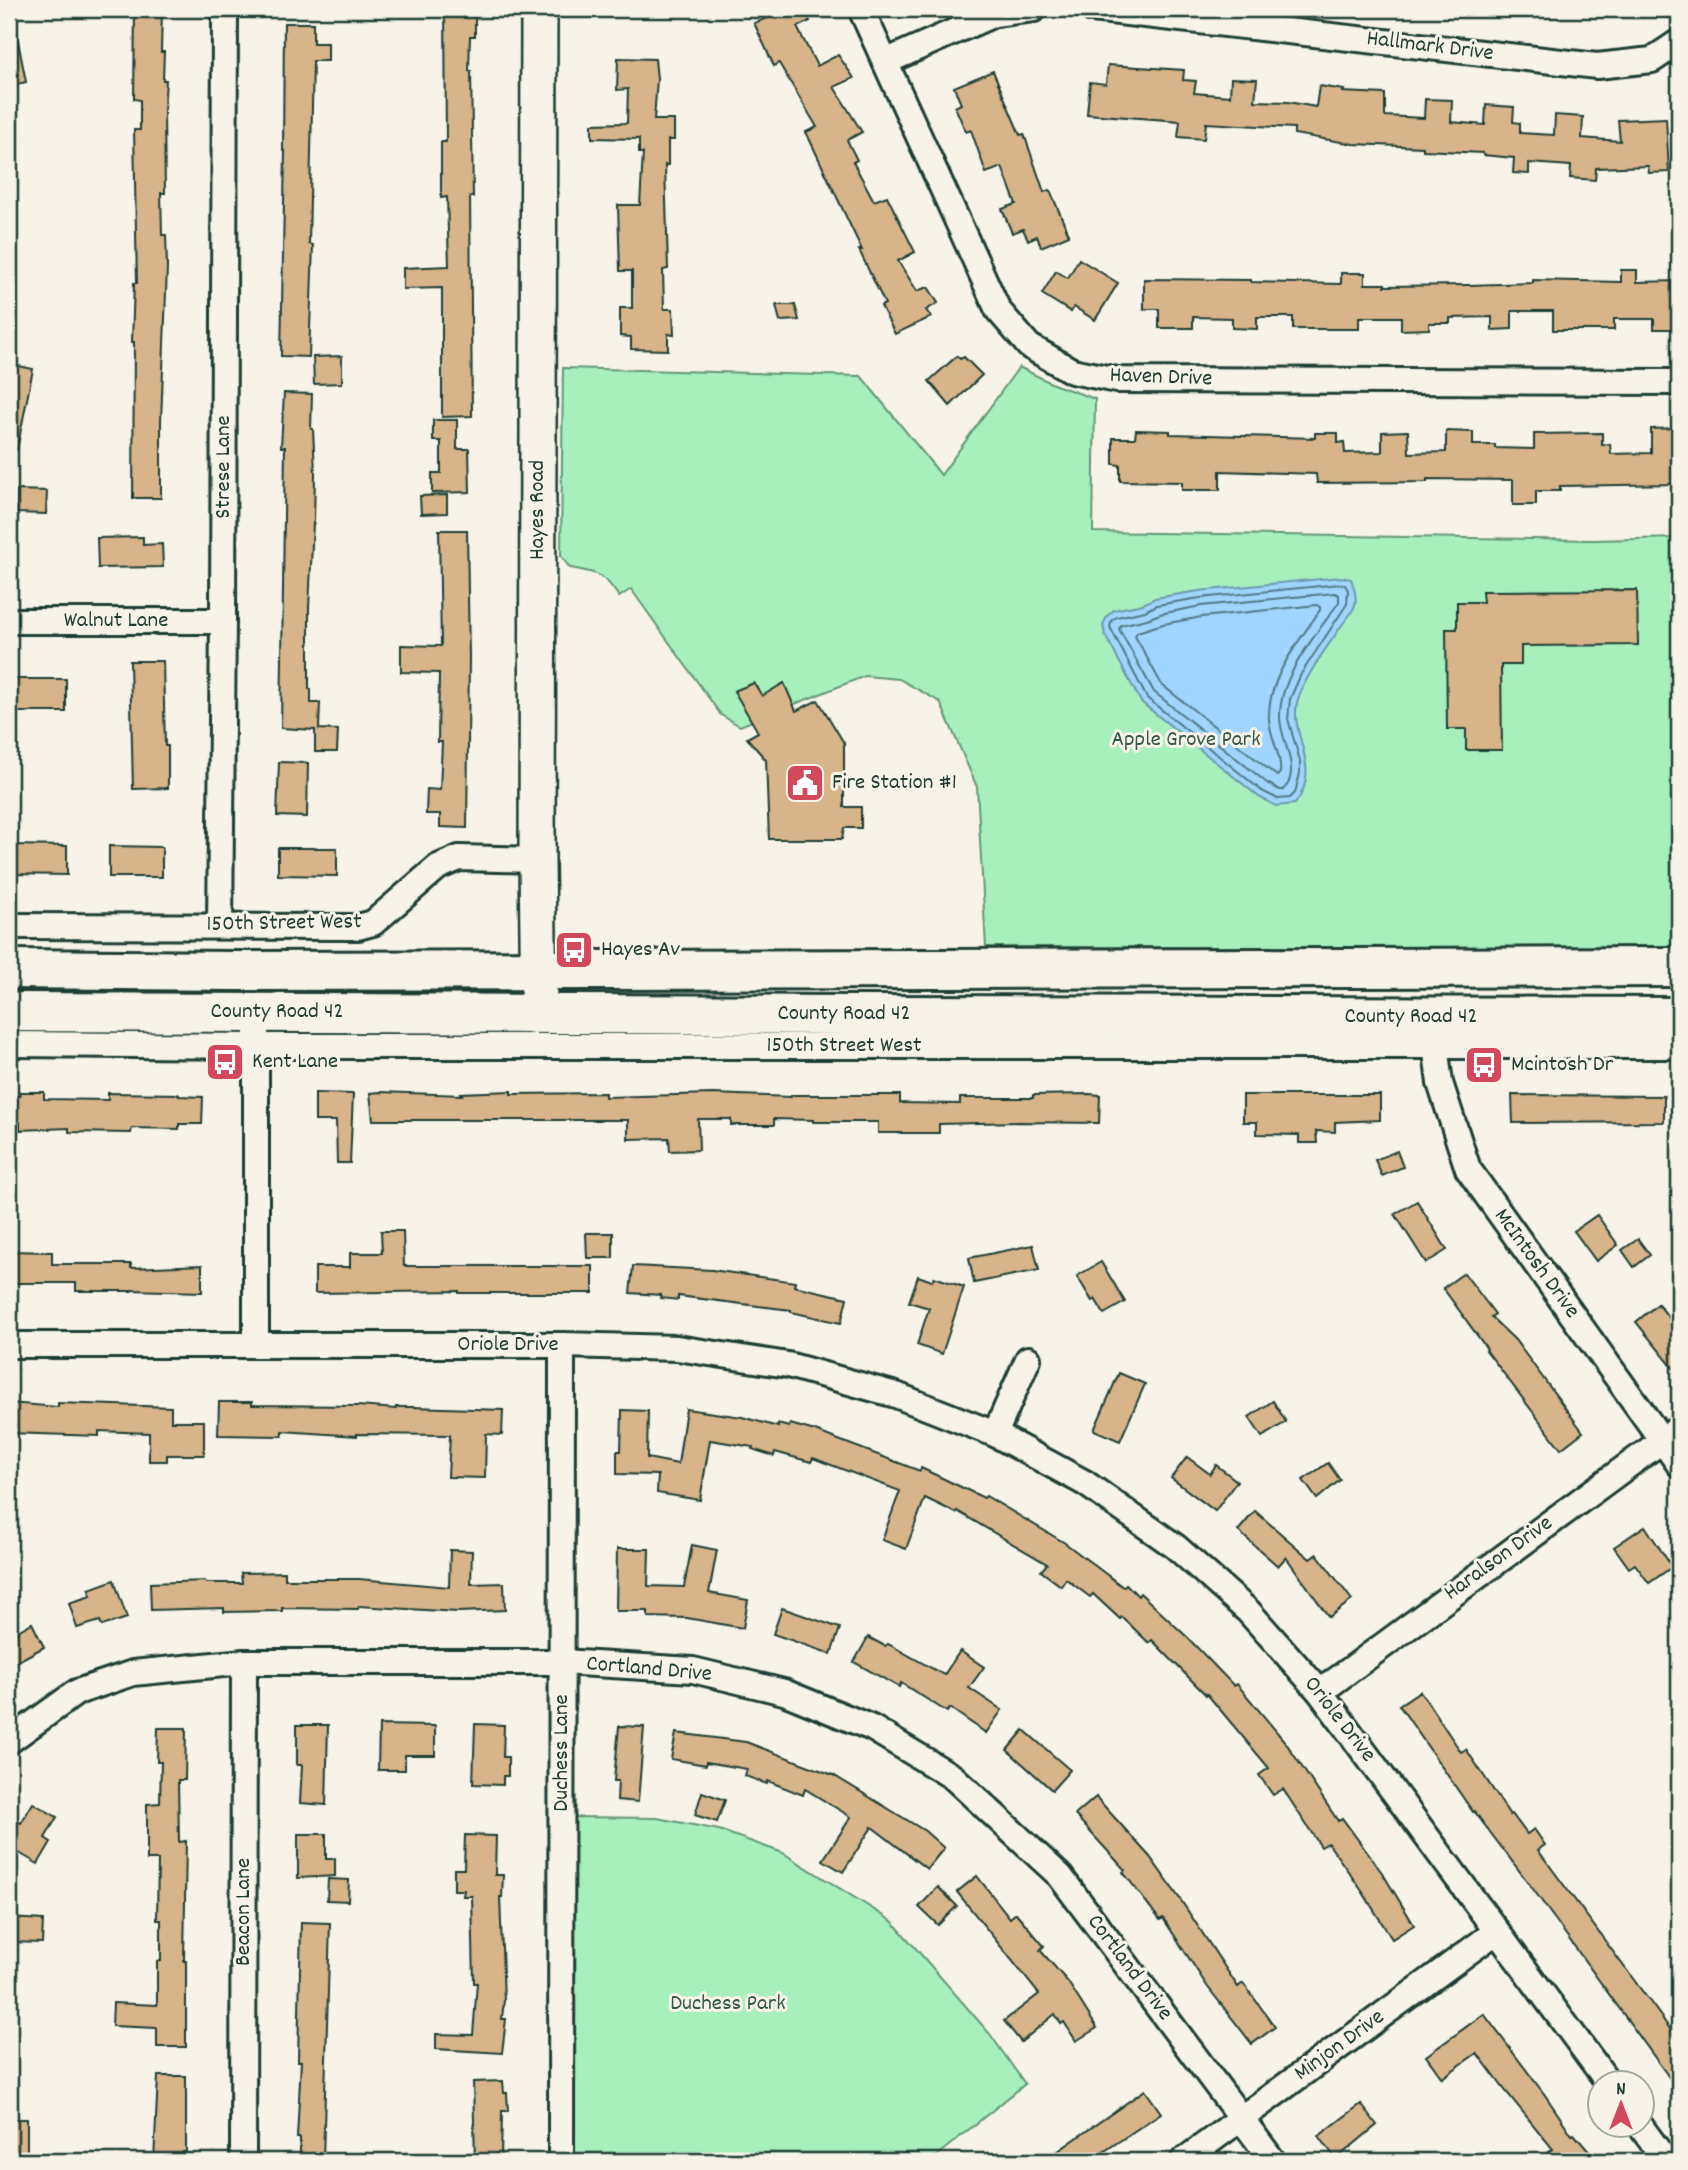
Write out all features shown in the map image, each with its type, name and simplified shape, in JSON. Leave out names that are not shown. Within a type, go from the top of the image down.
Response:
[{"type":"highway","name":"County Road 42","points":[[9,969],[234,971],[1679,967]]},
{"type":"highway","name":"County Road 42","points":[[9,1012],[256,1029],[539,1012],[1679,1017]]},
{"type":"street","name":"Strese Lane","points":[[220,926],[225,9]]},
{"type":"street","name":"Hayes Road","points":[[539,9],[539,1012]]},
{"type":"street","name":"Haven Drive","points":[[861,9],[998,310],[1028,346],[1072,371],[1116,380],[1679,382]]},
{"type":"street","points":[[885,62],[994,15],[1034,9]]},
{"type":"street","name":"Hallmark Drive","points":[[1092,9],[1597,66],[1652,60],[1679,42]]},
{"type":"street","name":"Walnut Lane","points":[[9,621],[223,621]]},
{"type":"street","name":"150th Street West","points":[[9,926],[358,927],[373,923],[438,867],[460,858],[537,860]]},
{"type":"street","name":"150th Street West","points":[[9,1044],[256,1029],[1679,1046]]},
{"type":"street","points":[[256,1029],[256,1345]]},
{"type":"street","name":"McIntosh Drive","points":[[1435,1045],[1440,1083],[1468,1169],[1670,1434],[1679,1464]]},
{"type":"street","name":"Oriole Drive","points":[[9,1345],[562,1345],[677,1348],[788,1365],[896,1395],[995,1434],[1084,1483],[1176,1547],[1248,1611],[1320,1692],[1598,2068]]},
{"type":"street","name":"Duchess Lane","points":[[561,2161],[562,1345]]},
{"type":"street","points":[[995,1434],[1028,1359]]},
{"type":"street","name":"Haralson Drive","points":[[1320,1692],[1670,1434]]},
{"type":"street","name":"Cortland Drive","points":[[9,1741],[77,1692],[100,1684],[134,1673],[244,1662],[562,1662],[693,1670],[785,1692],[872,1728],[953,1777],[1060,1876],[1273,2161]]},
{"type":"street","name":"Beacon Lane","points":[[243,2161],[244,1662]]},
{"type":"street","name":"Minjon Drive","points":[[1183,2161],[1497,1931]]},
{"type":"street","points":[[1649,2138],[1666,2161]]},
{"type":"green space","name":"Apple Grove Park","points":[[1019,367],[1053,384],[1095,399],[1093,532],[1593,540],[1679,538],[1679,948],[986,947],[977,787],[940,702],[899,679],[865,676],[740,726],[721,715],[631,589],[619,597],[604,579],[593,573],[570,568],[561,556],[563,368],[861,376],[941,475]]},
{"type":"green space","name":"Duchess Park","points":[[571,1817],[657,1818],[719,1830],[783,1853],[892,1921],[990,2034],[1025,2084],[930,2161],[572,2161]]},
{"type":"water","points":[[1341,577],[1351,579],[1355,605],[1312,669],[1299,696],[1297,723],[1306,762],[1306,776],[1303,790],[1295,804],[1276,806],[1259,797],[1141,702],[1105,635],[1103,625],[1114,610],[1143,604],[1155,598]]},
{"type":"building","points":[[135,9],[162,9],[161,52],[164,52],[163,80],[166,80],[165,193],[161,193],[162,235],[166,235],[167,267],[161,498],[133,498],[132,342],[134,283],[137,283],[134,130],[140,130],[140,100],[134,99]]},
{"type":"building","points":[[445,9],[475,9],[475,36],[470,36],[469,71],[473,197],[470,197],[472,416],[442,417],[442,288],[403,289],[403,268],[449,266],[447,197],[441,198],[441,142],[446,142]]},
{"type":"building","points":[[780,9],[804,9],[810,21],[797,27],[817,66],[838,55],[854,78],[834,87],[862,132],[847,140],[857,160],[853,162],[874,201],[887,196],[915,252],[898,261],[917,291],[928,287],[938,303],[926,310],[931,317],[895,334],[881,306],[885,304],[859,250],[862,250],[806,132],[817,127],[779,63],[774,66],[754,23],[781,13]]},
{"type":"building","points":[[284,23],[313,23],[313,43],[328,43],[328,61],[313,61],[309,244],[313,245],[309,357],[281,356],[285,151]]},
{"type":"building","points":[[17,36],[26,82],[9,86],[9,37]]},
{"type":"building","points":[[618,58],[655,59],[657,79],[654,120],[674,120],[674,140],[668,140],[668,165],[665,165],[668,269],[663,270],[664,309],[673,309],[674,335],[668,334],[668,350],[631,349],[631,337],[620,336],[620,308],[632,308],[632,271],[620,271],[618,205],[640,205],[643,153],[639,153],[639,139],[592,138],[592,124],[627,123],[628,89],[617,90]]},
{"type":"building","points":[[1108,65],[1184,70],[1183,80],[1196,81],[1194,93],[1230,96],[1231,78],[1257,79],[1255,101],[1288,102],[1316,107],[1319,86],[1344,90],[1343,92],[1385,94],[1385,116],[1424,118],[1425,99],[1452,100],[1451,122],[1485,125],[1486,105],[1514,107],[1513,122],[1520,123],[1520,133],[1554,135],[1555,115],[1583,117],[1582,138],[1620,141],[1618,120],[1666,118],[1669,172],[1649,173],[1648,166],[1596,168],[1595,180],[1570,178],[1571,166],[1529,163],[1529,174],[1513,173],[1514,158],[1483,153],[1423,150],[1423,147],[1353,144],[1294,134],[1294,128],[1206,123],[1204,139],[1178,137],[1180,121],[1087,114],[1090,82],[1106,84]]},
{"type":"building","points":[[993,71],[1020,135],[1024,134],[1044,192],[1050,190],[1069,235],[1041,247],[1037,236],[1028,240],[1023,229],[1012,233],[1002,209],[1016,204],[1002,167],[986,173],[971,130],[966,132],[955,107],[961,104],[954,87]]},
{"type":"building","points":[[1079,259],[1118,283],[1095,320],[1074,307],[1071,312],[1042,294],[1056,271],[1068,278]]},
{"type":"building","points":[[1621,270],[1637,270],[1637,282],[1679,281],[1679,329],[1654,329],[1654,319],[1614,319],[1614,330],[1553,330],[1553,311],[1512,311],[1512,329],[1492,330],[1492,317],[1450,318],[1450,323],[1429,323],[1429,329],[1401,330],[1401,317],[1359,317],[1359,329],[1293,329],[1293,317],[1257,317],[1257,329],[1232,328],[1232,318],[1193,317],[1193,328],[1159,328],[1159,309],[1144,309],[1144,279],[1341,284],[1341,273],[1365,273],[1365,284],[1469,285],[1533,283],[1533,280],[1621,282]]},
{"type":"building","points":[[776,305],[795,305],[799,320],[780,321]]},
{"type":"building","points":[[342,356],[342,383],[314,384],[313,357]]},
{"type":"building","points":[[957,356],[960,359],[964,357],[982,375],[950,406],[929,381]]},
{"type":"building","points":[[9,364],[33,369],[17,450],[9,449]]},
{"type":"building","points":[[284,393],[312,394],[311,429],[315,473],[309,608],[309,689],[311,703],[320,703],[319,729],[338,730],[337,752],[315,752],[315,730],[281,728],[285,447],[281,447]]},
{"type":"building","points":[[433,420],[457,420],[457,449],[469,449],[470,492],[432,493],[432,473],[441,473],[441,441],[433,441]]},
{"type":"building","points":[[1679,428],[1679,484],[1560,486],[1560,491],[1536,491],[1536,505],[1513,505],[1513,480],[1427,479],[1427,482],[1317,483],[1316,474],[1220,471],[1220,490],[1182,490],[1182,482],[1120,481],[1120,465],[1113,464],[1113,438],[1135,438],[1136,430],[1170,431],[1170,434],[1315,438],[1315,433],[1338,433],[1338,443],[1344,442],[1345,453],[1382,452],[1382,432],[1408,431],[1409,453],[1446,452],[1446,431],[1473,432],[1473,445],[1534,449],[1534,434],[1602,433],[1602,445],[1610,444],[1611,454],[1651,453],[1651,429]]},
{"type":"building","points":[[17,490],[47,491],[46,514],[16,513]]},
{"type":"building","points":[[447,495],[447,513],[421,514],[420,496]]},
{"type":"building","points":[[439,530],[467,530],[467,828],[440,827],[440,814],[426,814],[427,789],[440,790],[442,742],[438,742],[439,673],[401,672],[401,645],[441,646]]},
{"type":"building","points":[[143,537],[143,545],[162,544],[163,567],[98,568],[97,538]]},
{"type":"building","points":[[1637,590],[1638,645],[1521,646],[1521,665],[1501,665],[1502,750],[1466,750],[1466,729],[1447,729],[1446,629],[1457,629],[1457,602],[1483,602],[1482,591]]},
{"type":"building","points":[[130,661],[163,661],[168,788],[133,789]]},
{"type":"building","points":[[9,679],[66,679],[66,712],[9,712]]},
{"type":"building","name":"Fire Station #1","points":[[754,683],[762,696],[784,683],[796,711],[818,700],[844,743],[844,807],[861,807],[861,828],[844,828],[842,839],[769,839],[766,760],[747,738],[758,732],[734,691]]},
{"type":"building","points":[[279,762],[308,763],[307,817],[277,816]]},
{"type":"building","points":[[9,845],[67,846],[67,875],[9,874]]},
{"type":"building","points":[[109,846],[162,847],[162,877],[109,877]]},
{"type":"building","points":[[278,848],[337,848],[337,876],[278,875]]},
{"type":"building","points":[[511,1091],[511,1094],[605,1093],[605,1097],[713,1094],[791,1097],[900,1095],[900,1103],[960,1104],[960,1098],[1100,1095],[1099,1123],[939,1124],[939,1133],[878,1133],[878,1122],[774,1119],[774,1125],[731,1125],[731,1119],[698,1119],[699,1150],[670,1151],[669,1138],[628,1139],[628,1120],[373,1120],[370,1093],[462,1095],[461,1093]]},
{"type":"building","points":[[19,1092],[44,1092],[44,1099],[108,1100],[108,1093],[203,1097],[202,1124],[179,1124],[179,1129],[132,1128],[131,1133],[69,1132],[69,1128],[20,1130],[20,1122],[9,1122],[9,1097],[20,1096]]},
{"type":"building","points":[[315,1093],[353,1094],[350,1163],[337,1163],[336,1121],[315,1121]]},
{"type":"building","points":[[1243,1095],[1380,1095],[1380,1120],[1335,1122],[1335,1132],[1316,1131],[1317,1143],[1299,1143],[1299,1135],[1257,1134],[1257,1122],[1243,1122]]},
{"type":"building","points":[[1512,1095],[1664,1096],[1664,1122],[1513,1123]]},
{"type":"building","points":[[1397,1151],[1403,1167],[1382,1176],[1375,1160]]},
{"type":"building","points":[[1417,1201],[1447,1250],[1426,1263],[1395,1214]]},
{"type":"building","points":[[1597,1215],[1618,1245],[1596,1261],[1574,1231]]},
{"type":"building","points":[[381,1231],[403,1231],[404,1266],[593,1266],[593,1293],[315,1293],[315,1267],[350,1267],[350,1253],[382,1253]]},
{"type":"building","points":[[586,1233],[613,1233],[613,1258],[587,1258]]},
{"type":"building","points":[[1638,1239],[1650,1255],[1634,1267],[1622,1250]]},
{"type":"building","points":[[1033,1245],[1039,1270],[974,1283],[969,1258]]},
{"type":"building","points":[[9,1251],[52,1252],[52,1264],[131,1264],[131,1268],[202,1265],[202,1292],[76,1291],[76,1283],[9,1283]]},
{"type":"building","points":[[1101,1262],[1125,1302],[1104,1314],[1095,1299],[1092,1301],[1077,1276]]},
{"type":"building","points":[[633,1266],[712,1270],[795,1282],[794,1286],[847,1298],[841,1323],[791,1310],[678,1296],[678,1300],[660,1298],[661,1295],[630,1293]]},
{"type":"building","points":[[1464,1273],[1495,1314],[1491,1317],[1515,1340],[1583,1432],[1561,1449],[1443,1288]]},
{"type":"building","points":[[918,1276],[932,1281],[934,1277],[964,1287],[942,1354],[917,1345],[929,1308],[909,1302]]},
{"type":"building","points":[[1658,1304],[1679,1330],[1679,1375],[1636,1322]]},
{"type":"building","points":[[1119,1373],[1145,1384],[1120,1441],[1094,1430]]},
{"type":"building","points":[[1273,1401],[1286,1422],[1262,1437],[1249,1417]]},
{"type":"building","points":[[219,1402],[503,1410],[502,1435],[486,1434],[485,1478],[448,1477],[450,1435],[357,1436],[282,1431],[282,1436],[218,1435]]},
{"type":"building","points":[[9,1403],[58,1407],[58,1403],[171,1407],[171,1421],[204,1421],[204,1455],[167,1455],[167,1461],[149,1461],[149,1433],[99,1431],[99,1436],[9,1433]]},
{"type":"building","points":[[686,1409],[742,1417],[778,1427],[778,1424],[789,1427],[790,1424],[920,1471],[921,1468],[984,1498],[986,1496],[1065,1543],[1123,1587],[1126,1584],[1138,1596],[1140,1593],[1234,1686],[1237,1684],[1286,1743],[1338,1821],[1342,1818],[1383,1874],[1414,1925],[1392,1939],[1328,1843],[1321,1847],[1283,1789],[1273,1795],[1259,1775],[1269,1768],[1207,1694],[1152,1640],[1149,1643],[1093,1594],[1090,1597],[1066,1579],[1061,1586],[1041,1571],[1047,1564],[957,1511],[956,1513],[925,1498],[906,1549],[882,1540],[900,1491],[813,1458],[811,1462],[775,1452],[774,1456],[752,1449],[753,1447],[710,1440],[700,1500],[657,1493],[658,1475],[617,1474],[617,1451],[621,1451],[622,1410],[648,1411],[647,1458],[678,1464]]},
{"type":"building","points":[[1187,1457],[1210,1474],[1216,1465],[1237,1481],[1215,1511],[1171,1478]]},
{"type":"building","points":[[1328,1463],[1340,1480],[1317,1499],[1303,1480]]},
{"type":"building","points":[[1255,1511],[1310,1559],[1317,1554],[1352,1600],[1329,1617],[1286,1557],[1278,1566],[1238,1531]]},
{"type":"building","points":[[1645,1526],[1672,1567],[1649,1583],[1635,1564],[1629,1568],[1614,1547]]},
{"type":"building","points":[[692,1545],[717,1550],[709,1593],[748,1600],[743,1628],[687,1618],[648,1617],[648,1611],[616,1611],[617,1549],[649,1549],[648,1586],[684,1587]]},
{"type":"building","points":[[450,1550],[472,1551],[471,1584],[504,1583],[505,1610],[458,1612],[359,1606],[358,1609],[282,1608],[282,1611],[224,1612],[224,1608],[151,1610],[150,1583],[242,1583],[241,1573],[285,1572],[285,1579],[359,1579],[449,1587]]},
{"type":"building","points":[[114,1580],[127,1618],[102,1626],[100,1621],[77,1628],[69,1603],[91,1596],[89,1589]]},
{"type":"building","points":[[782,1608],[840,1628],[831,1654],[773,1634]]},
{"type":"building","points":[[32,1623],[44,1647],[9,1666],[9,1636]]},
{"type":"building","points":[[868,1637],[885,1646],[888,1644],[944,1675],[960,1651],[984,1667],[969,1688],[1002,1710],[986,1733],[950,1708],[947,1712],[901,1683],[899,1687],[854,1662]]},
{"type":"building","points":[[1420,1691],[1461,1752],[1466,1749],[1510,1815],[1512,1814],[1527,1834],[1534,1829],[1545,1845],[1538,1850],[1679,2041],[1679,2091],[1530,1885],[1473,1812],[1399,1705]]},
{"type":"building","points":[[475,1724],[504,1725],[503,1757],[508,1757],[508,1776],[503,1776],[503,1785],[473,1784]]},
{"type":"building","points":[[297,1725],[328,1725],[326,1805],[300,1803],[302,1765],[297,1765]]},
{"type":"building","points":[[379,1725],[435,1726],[435,1755],[405,1755],[405,1770],[378,1770]]},
{"type":"building","points":[[619,1726],[644,1727],[638,1802],[617,1800],[618,1781],[614,1781]]},
{"type":"building","points":[[158,1728],[186,1728],[185,1780],[178,1780],[179,1842],[186,1841],[186,2047],[157,2047],[157,2028],[112,2026],[113,2003],[157,2005],[161,1920],[157,1920],[158,1860],[147,1860],[147,1804],[160,1803]]},
{"type":"building","points":[[1024,1730],[1070,1770],[1052,1790],[1007,1750]]},
{"type":"building","points":[[676,1733],[746,1742],[833,1775],[925,1831],[944,1848],[927,1869],[872,1827],[843,1872],[823,1860],[851,1817],[805,1789],[803,1795],[768,1781],[767,1784],[745,1776],[747,1769],[671,1759]]},
{"type":"building","points":[[702,1792],[725,1800],[717,1822],[695,1815]]},
{"type":"building","points":[[1096,1797],[1150,1857],[1238,1987],[1243,1983],[1275,2027],[1252,2044],[1207,1986],[1163,1918],[1160,1920],[1123,1872],[1125,1870],[1075,1815]]},
{"type":"building","points":[[33,1803],[57,1817],[45,1838],[51,1842],[38,1864],[9,1847],[9,1836],[17,1821],[21,1823]]},
{"type":"building","points":[[298,1834],[326,1834],[326,1859],[335,1859],[335,1876],[298,1878]]},
{"type":"building","points":[[465,1835],[496,1836],[495,1875],[503,1875],[500,1897],[504,2000],[502,2019],[506,2019],[502,2053],[436,2049],[436,2034],[473,2035],[477,1983],[474,1983],[472,1896],[463,1896],[464,1890],[454,1890],[454,1869],[464,1869]]},
{"type":"building","points":[[977,1876],[1010,1918],[1016,1913],[1044,1946],[1040,1950],[1068,1982],[1097,2028],[1076,2041],[1064,2022],[1061,2024],[1055,2014],[1021,2042],[1004,2021],[1039,1994],[957,1892]]},
{"type":"building","points":[[328,1879],[349,1880],[348,1901],[327,1900]]},
{"type":"building","points":[[938,1887],[957,1906],[938,1925],[919,1907]]},
{"type":"building","points":[[9,1918],[43,1920],[42,1943],[9,1942]]},
{"type":"building","points":[[301,1922],[330,1923],[323,2161],[300,2161],[300,2138],[297,2138],[301,2061],[298,2061]]},
{"type":"building","points":[[1484,2014],[1572,2135],[1574,2134],[1597,2161],[1537,2161],[1553,2149],[1477,2053],[1442,2078],[1426,2056]]},
{"type":"building","points":[[158,2076],[186,2076],[186,2152],[183,2152],[183,2161],[154,2161]]},
{"type":"building","points":[[503,2081],[508,2111],[502,2111],[501,2161],[475,2161],[473,2082]]},
{"type":"building","points":[[1145,2090],[1161,2113],[1099,2155],[1103,2161],[1044,2161]]},
{"type":"building","points":[[1361,2104],[1377,2125],[1336,2159],[1319,2136]]},
{"type":"building","points":[[9,2119],[27,2119],[27,2161],[9,2161]]},
{"type":"place","name":"Fire Station #1","points":[[805,783]]},
{"type":"place","name":"Hayes Av","points":[[574,950]]},
{"type":"place","name":"Kent Lane","points":[[225,1062]]},
{"type":"place","name":"Mcintosh Dr","points":[[1484,1065]]}]
